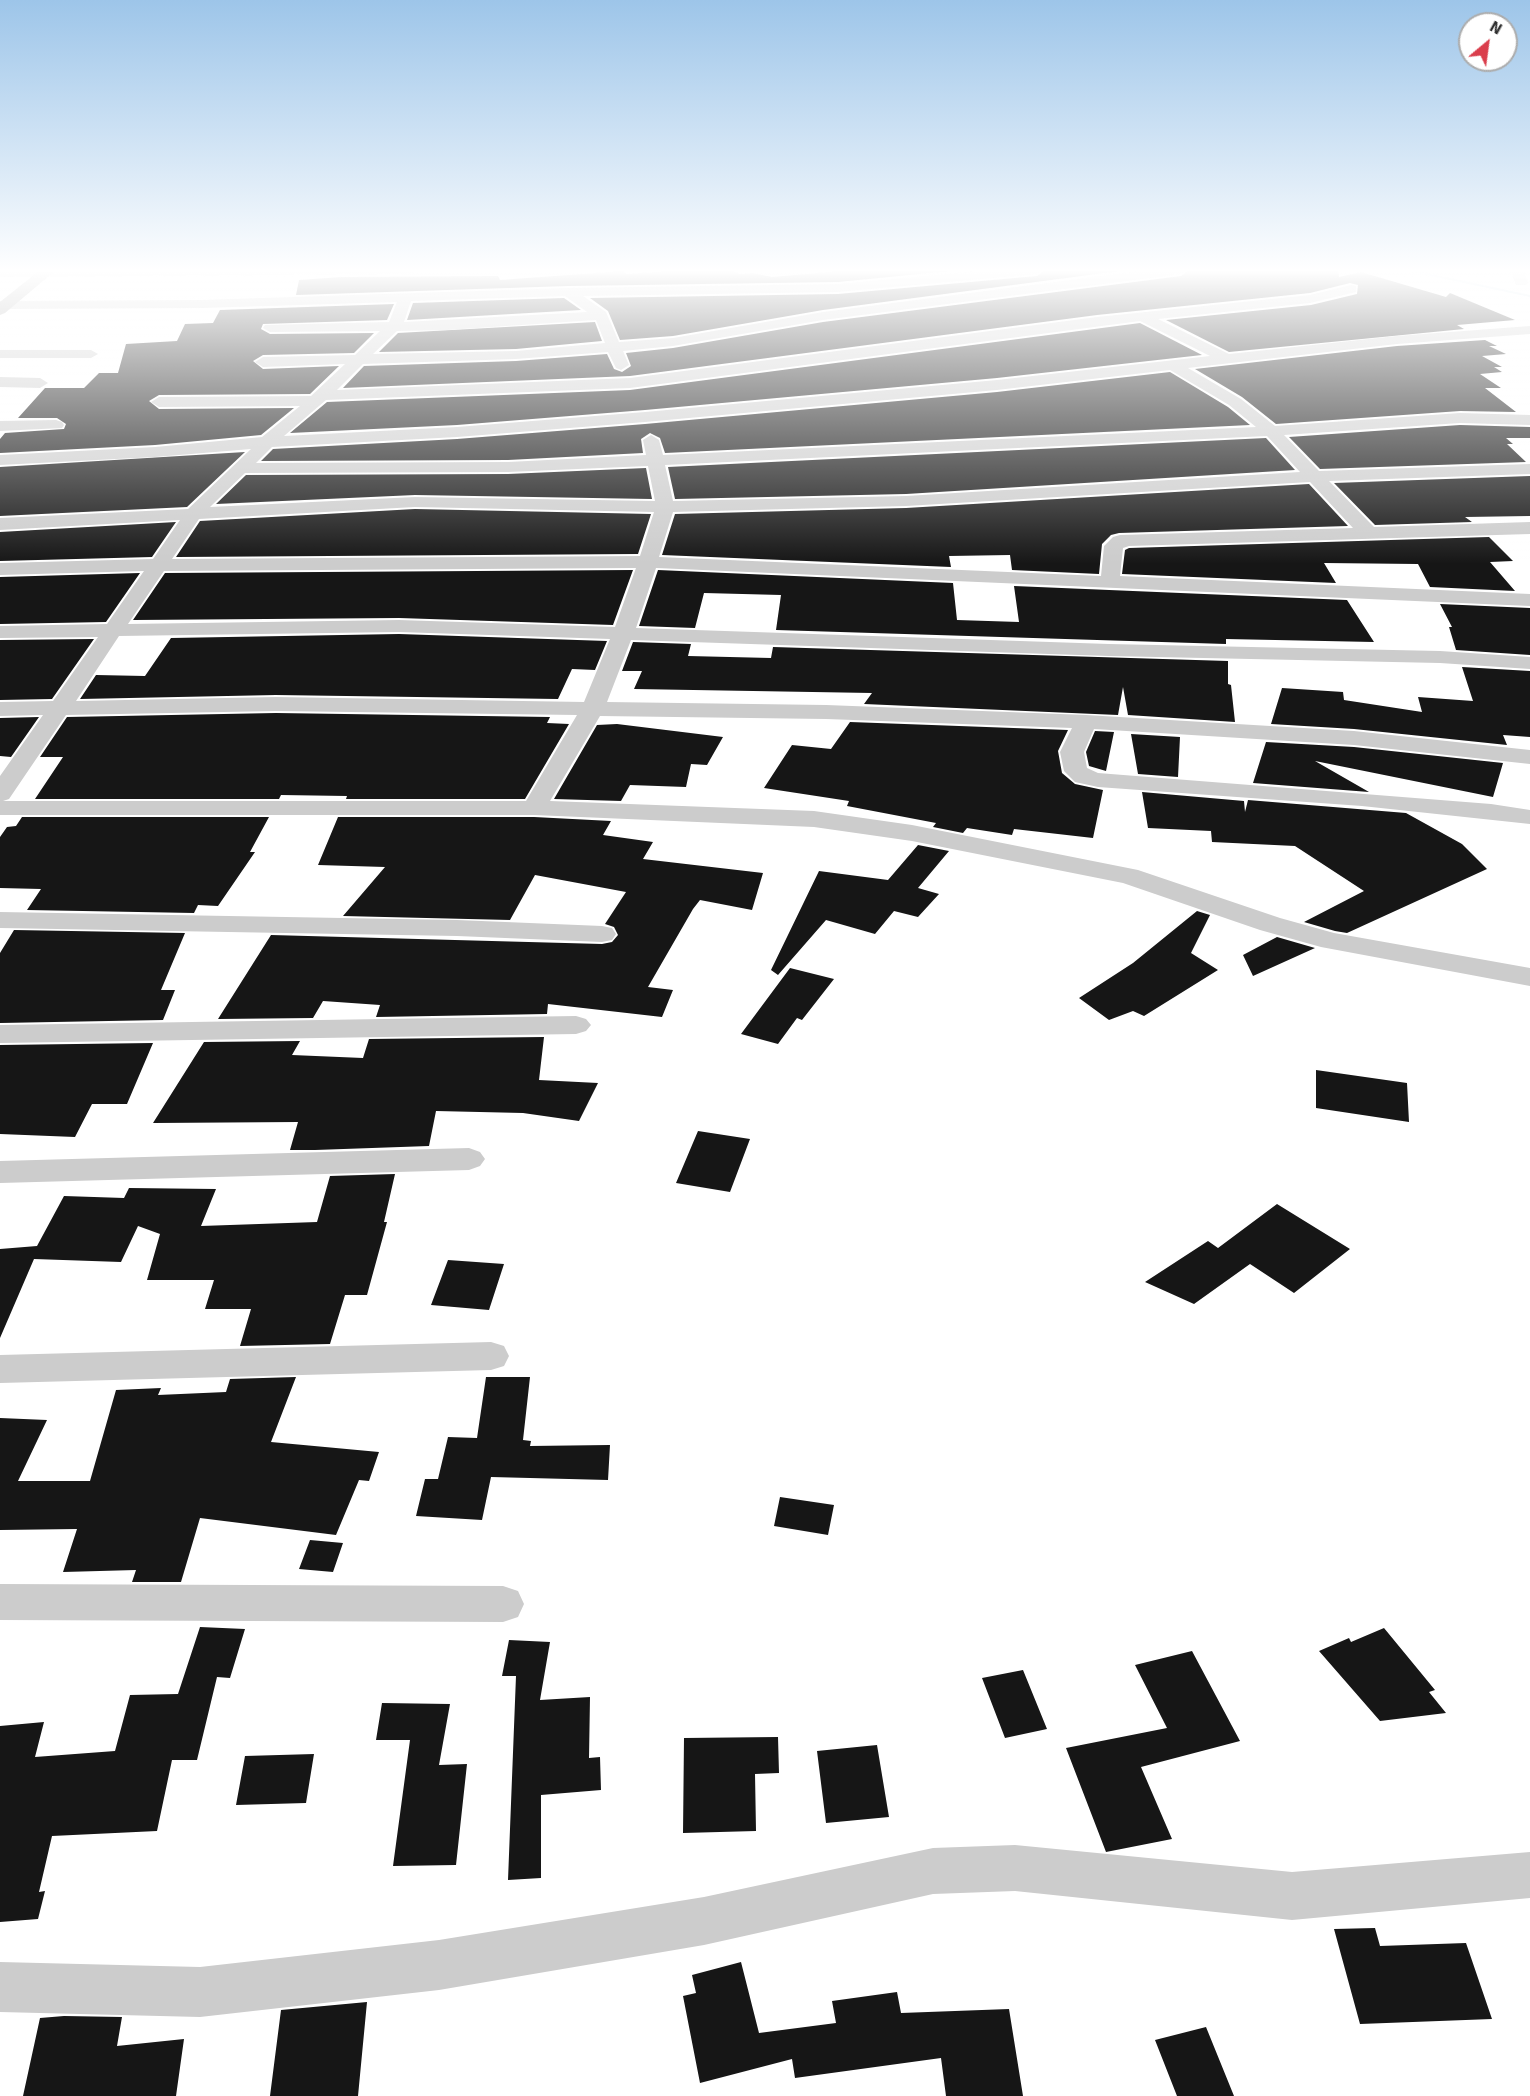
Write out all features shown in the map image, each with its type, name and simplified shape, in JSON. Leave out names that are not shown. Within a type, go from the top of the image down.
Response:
[{"type":"street","points":[[0,794],[195,512],[239,468],[350,368]]},
{"type":"street","points":[[534,808],[592,708],[623,634],[665,507],[645,417],[622,368]]},
{"type":"street","points":[[159,402],[318,398],[630,383],[746,368]]},
{"type":"street","points":[[0,460],[457,432],[645,417],[985,386],[1147,368]]},
{"type":"street","points":[[1177,368],[1235,402],[1271,431],[1368,532]]},
{"type":"street","points":[[0,382],[40,383]]},
{"type":"street","points":[[239,468],[444,469],[1271,431],[1460,418],[1530,420]]},
{"type":"street","points":[[0,426],[56,425]]},
{"type":"street","points":[[0,524],[415,502],[665,507],[916,501],[1316,476],[1530,469]]},
{"type":"street","points":[[1110,581],[1114,546],[1120,541],[1530,528]]},
{"type":"street","points":[[0,569],[160,565],[646,562],[1530,600]]},
{"type":"street","points":[[0,632],[115,628],[399,626],[1098,649],[1440,657],[1530,663]]},
{"type":"street","points":[[0,709],[298,704],[826,712],[1086,722],[1354,738],[1530,757]]},
{"type":"street","points":[[1086,722],[1072,752],[1074,765],[1076,771],[1098,780],[1491,810],[1530,817]]},
{"type":"street","points":[[0,808],[534,808],[814,819],[912,833],[1129,876],[1270,924],[1331,941],[1530,977]]},
{"type":"street","points":[[0,920],[457,928],[602,934]]},
{"type":"street","points":[[0,1034],[576,1025]]},
{"type":"street","points":[[0,1172],[469,1159]]},
{"type":"street","points":[[0,1369],[491,1356]]},
{"type":"street","points":[[0,1602],[503,1604]]},
{"type":"street","points":[[0,1987],[201,1992],[439,1965],[704,1921],[933,1870],[1015,1868],[1292,1896],[1530,1875]]},
{"type":"building","points":[[119,368],[337,368],[310,394],[159,395],[149,401],[159,409],[294,408],[261,435],[155,445],[0,453],[0,439],[5,433],[64,429],[66,424],[57,418],[18,418],[45,388],[84,388],[99,373],[118,373]]},
{"type":"building","points":[[362,368],[613,368],[622,372],[628,368],[693,368],[630,376],[343,388]]},
{"type":"building","points":[[799,368],[1088,368],[645,410],[457,425],[290,433],[327,402],[630,390]]},
{"type":"building","points":[[1495,368],[1502,372],[1480,374],[1501,388],[1485,388],[1516,412],[1460,411],[1276,424],[1242,397],[1195,369]]},
{"type":"building","points":[[1170,372],[1228,407],[1250,425],[665,453],[660,438],[650,433],[641,439],[643,453],[508,460],[261,461],[273,449],[457,439],[645,424],[997,392]]},
{"type":"building","points":[[1460,425],[1530,427],[1530,438],[1506,438],[1513,444],[1507,444],[1526,462],[1320,469],[1289,437]]},
{"type":"building","points":[[1266,438],[1295,470],[906,494],[675,499],[668,467]]},
{"type":"building","points":[[245,452],[187,507],[0,516],[0,467]]},
{"type":"building","points":[[646,468],[652,499],[415,495],[216,504],[246,475],[508,474]]},
{"type":"building","points":[[1530,476],[1530,516],[1465,517],[1472,522],[1375,525],[1334,483]]},
{"type":"building","points":[[1309,484],[1348,526],[1119,533],[1111,535],[1102,544],[1099,574],[1012,570],[1010,555],[949,556],[951,567],[662,555],[675,514],[906,508]]},
{"type":"building","points":[[415,509],[651,514],[638,554],[176,557],[200,521]]},
{"type":"building","points":[[176,522],[152,557],[0,561],[0,532]]},
{"type":"building","points":[[1489,537],[1513,561],[1490,562],[1515,591],[1430,587],[1418,564],[1324,563],[1336,583],[1122,574],[1125,550],[1129,548]]},
{"type":"building","points":[[633,570],[613,625],[399,618],[133,620],[165,573]]},
{"type":"building","points":[[658,570],[953,583],[957,620],[1019,622],[1014,586],[1347,600],[1374,642],[1226,639],[1226,644],[776,630],[781,595],[704,593],[695,628],[639,626]]},
{"type":"building","points":[[140,573],[106,622],[0,624],[0,577]]},
{"type":"building","points":[[1440,604],[1530,608],[1530,655],[1456,650],[1449,627],[1452,627]]},
{"type":"building","points":[[399,634],[607,641],[595,670],[572,669],[558,699],[276,695],[80,699],[96,675],[145,676],[171,638]]},
{"type":"building","points":[[94,639],[52,699],[0,700],[0,640]]},
{"type":"building","points":[[633,642],[691,644],[688,656],[771,658],[773,647],[1228,661],[1228,684],[1231,685],[1235,722],[1128,715],[1123,687],[1118,715],[864,704],[872,693],[634,689],[642,671],[622,671]]},
{"type":"building","points":[[1462,667],[1530,671],[1530,737],[1503,735],[1507,745],[1354,729],[1271,724],[1282,688],[1343,692],[1344,700],[1422,712],[1418,697],[1473,701]]},
{"type":"building","points":[[276,713],[550,717],[547,723],[569,724],[525,799],[346,799],[347,796],[281,795],[279,799],[35,799],[63,757],[40,757],[67,717]]},
{"type":"building","points":[[39,717],[11,757],[0,756],[0,718]]},
{"type":"building","points":[[850,722],[1068,730],[1058,751],[1062,773],[1075,784],[1103,790],[1093,838],[1014,829],[1012,835],[967,828],[963,833],[933,827],[936,823],[847,806],[849,801],[764,788],[792,745],[831,749]]},
{"type":"building","points":[[617,724],[723,737],[707,765],[691,764],[686,787],[630,785],[621,801],[554,799],[597,725]]},
{"type":"building","points":[[1095,731],[1114,732],[1106,771],[1089,766],[1086,752]]},
{"type":"building","points":[[1131,734],[1180,737],[1178,777],[1138,774]]},
{"type":"building","points":[[1266,742],[1354,747],[1503,763],[1493,797],[1315,761],[1369,792],[1253,783]]},
{"type":"building","points":[[1142,792],[1244,801],[1245,812],[1248,800],[1406,813],[1462,844],[1487,869],[1347,933],[1335,931],[1304,922],[1364,891],[1295,846],[1212,842],[1211,831],[1148,828]]},
{"type":"building","points":[[22,817],[269,817],[250,852],[255,852],[218,906],[198,905],[194,913],[27,910],[41,889],[0,888],[0,837],[7,827],[16,826]]},
{"type":"building","points":[[338,817],[534,817],[611,821],[603,835],[653,842],[643,859],[763,873],[752,910],[700,900],[693,909],[648,987],[673,990],[662,1017],[548,1004],[547,1014],[376,1017],[380,1005],[323,1001],[313,1018],[218,1019],[271,935],[602,944],[612,942],[618,935],[614,927],[605,924],[626,892],[535,875],[510,920],[343,916],[385,867],[318,865]]},
{"type":"building","points":[[918,845],[949,851],[918,888],[939,894],[918,917],[894,911],[875,934],[826,920],[778,975],[771,970],[819,871],[888,880]]},
{"type":"building","points":[[1197,911],[1210,915],[1191,953],[1218,970],[1144,1016],[1133,1011],[1109,1020],[1079,998],[1133,963]]},
{"type":"building","points":[[14,930],[185,933],[161,990],[175,990],[163,1020],[0,1023],[0,953]]},
{"type":"building","points":[[1277,937],[1315,948],[1253,976],[1243,955]]},
{"type":"building","points":[[790,968],[834,979],[802,1020],[797,1018],[778,1044],[741,1034]]},
{"type":"building","points":[[544,1037],[539,1080],[598,1083],[579,1121],[523,1113],[436,1111],[429,1146],[315,1150],[290,1150],[298,1122],[153,1123],[204,1042],[300,1041],[292,1055],[363,1058],[369,1039]]},
{"type":"building","points":[[153,1043],[127,1104],[92,1104],[75,1137],[0,1134],[0,1045]]},
{"type":"building","points":[[1316,1070],[1407,1083],[1409,1122],[1316,1108]]},
{"type":"building","points":[[698,1131],[750,1139],[730,1192],[676,1183]]},
{"type":"building","points":[[395,1174],[384,1222],[387,1222],[367,1295],[345,1295],[330,1344],[240,1346],[251,1309],[205,1309],[214,1280],[147,1280],[160,1234],[138,1226],[121,1262],[34,1259],[0,1338],[0,1249],[37,1246],[64,1196],[124,1198],[129,1188],[216,1189],[201,1226],[317,1222],[330,1176]]},
{"type":"building","points":[[1277,1204],[1350,1249],[1294,1293],[1250,1264],[1194,1304],[1145,1282],[1208,1241],[1218,1248]]},
{"type":"building","points":[[448,1260],[504,1264],[489,1310],[431,1305]]},
{"type":"building","points":[[296,1377],[271,1442],[379,1452],[369,1481],[359,1480],[336,1535],[200,1518],[181,1582],[132,1582],[136,1570],[63,1572],[77,1529],[0,1530],[0,1418],[47,1420],[18,1481],[90,1481],[116,1390],[161,1388],[158,1395],[226,1392],[230,1379]]},
{"type":"building","points":[[486,1377],[530,1377],[523,1440],[531,1441],[530,1446],[610,1445],[608,1480],[491,1477],[482,1520],[416,1516],[425,1479],[438,1479],[448,1437],[477,1438]]},
{"type":"building","points":[[780,1497],[834,1505],[828,1535],[774,1526]]},
{"type":"building","points":[[310,1540],[343,1543],[333,1572],[299,1569]]},
{"type":"building","points":[[200,1627],[245,1629],[230,1678],[217,1677],[197,1760],[172,1760],[157,1831],[52,1836],[39,1892],[45,1891],[38,1919],[0,1922],[0,1726],[44,1722],[35,1757],[115,1751],[130,1695],[178,1694]]},
{"type":"building","points":[[1384,1628],[1435,1690],[1429,1692],[1446,1713],[1380,1721],[1319,1651],[1349,1638],[1351,1642]]},
{"type":"building","points":[[509,1640],[550,1642],[540,1700],[590,1697],[589,1758],[600,1757],[601,1790],[541,1795],[541,1878],[508,1880],[516,1676],[502,1676]]},
{"type":"building","points":[[1192,1651],[1240,1741],[1141,1767],[1172,1839],[1106,1852],[1066,1748],[1167,1728],[1135,1665]]},
{"type":"building","points":[[1023,1670],[1047,1729],[1005,1738],[982,1678]]},
{"type":"building","points":[[382,1703],[450,1704],[439,1765],[467,1764],[456,1865],[393,1866],[410,1740],[376,1740]]},
{"type":"building","points":[[778,1737],[779,1773],[755,1774],[756,1831],[683,1833],[684,1738]]},
{"type":"building","points":[[877,1745],[889,1817],[826,1823],[817,1751]]},
{"type":"building","points":[[314,1754],[306,1803],[236,1805],[245,1756]]},
{"type":"building","points":[[1375,1928],[1380,1946],[1466,1943],[1492,2019],[1360,2024],[1334,1929]]},
{"type":"building","points":[[741,1962],[759,2033],[836,2023],[832,2001],[897,1992],[901,2013],[1009,2009],[1023,2096],[946,2096],[941,2058],[795,2078],[792,2059],[700,2083],[683,1996],[696,1993],[692,1975]]},
{"type":"building","points":[[367,2002],[358,2096],[270,2096],[281,2010]]},
{"type":"building","points":[[122,2017],[117,2046],[184,2039],[176,2096],[23,2096],[40,2018]]},
{"type":"building","points":[[1206,2027],[1234,2096],[1177,2096],[1155,2040]]}]
